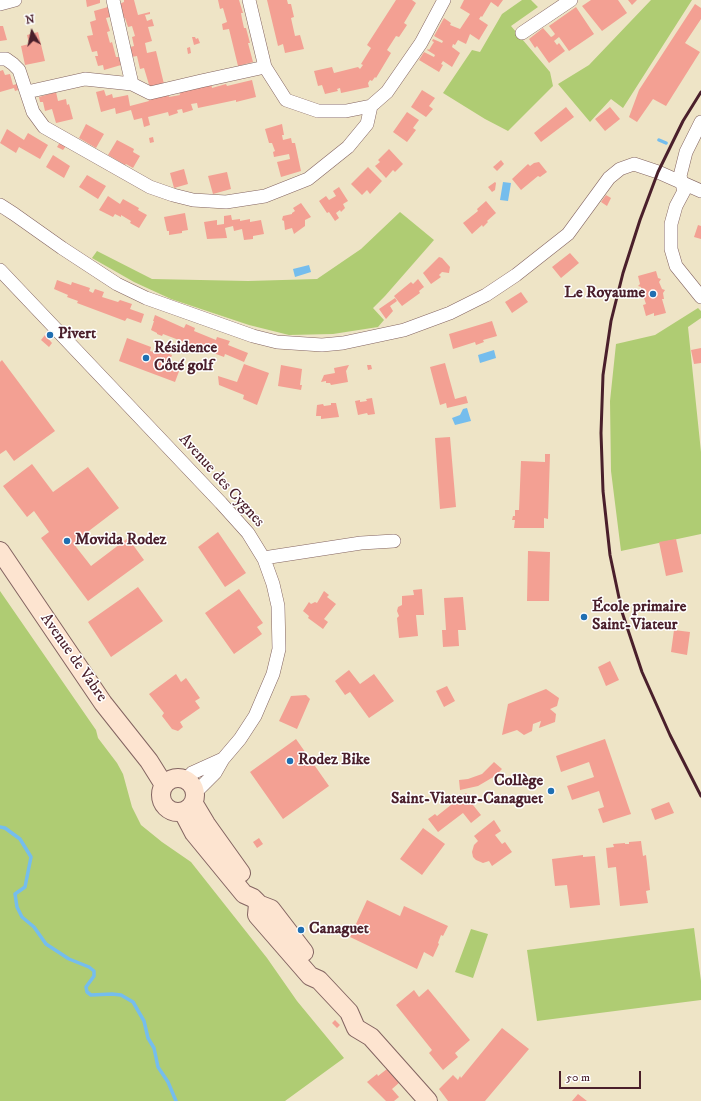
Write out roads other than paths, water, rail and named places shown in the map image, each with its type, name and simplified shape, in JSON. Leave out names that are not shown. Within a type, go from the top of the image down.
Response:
[{"type":"main road","name":"Avenue de Vabre","points":[[0,551],[103,703],[149,761],[182,791]]},
{"type":"main road","points":[[182,791],[194,833],[244,894],[271,909],[320,973],[319,980],[349,1012],[364,1020],[371,1037],[428,1101]]},
{"type":"street","points":[[0,4],[15,0]]},
{"type":"street","points":[[113,0],[132,84]]},
{"type":"street","points":[[249,0],[265,67],[286,100],[318,111],[346,111],[371,106],[387,92],[421,42],[444,0]]},
{"type":"street","points":[[522,33],[571,0]]},
{"type":"street","points":[[0,59],[6,59],[19,70],[33,112],[44,127],[150,187],[193,200],[226,202],[265,196],[308,179],[348,147],[367,124],[371,106]]},
{"type":"street","points":[[27,92],[85,79],[132,84],[150,93],[201,80],[265,67]]},
{"type":"street","points":[[701,122],[686,152],[680,176],[684,191],[676,206],[672,224],[671,249],[676,266],[701,297]]},
{"type":"street","points":[[0,205],[117,284],[146,298],[252,336],[277,342],[322,345],[343,343],[404,330],[450,313],[486,295],[516,275],[568,234],[609,178],[620,169],[634,164],[658,172],[701,191]]},
{"type":"street","name":"Avenue des Cygnes","points":[[0,270],[248,533],[264,559],[273,584],[278,606],[279,649],[273,674],[255,716],[240,739],[223,759],[215,773],[201,787],[182,791]]},
{"type":"street","points":[[264,559],[361,543],[394,541]]},
{"type":"water","points":[[503,182],[511,183],[508,201],[500,200]]},
{"type":"water","points":[[309,265],[311,272],[295,277],[293,269]]},
{"type":"water","points":[[494,350],[496,358],[480,363],[478,355]]},
{"type":"water","points":[[467,408],[471,421],[455,425],[452,418],[460,415],[463,409]]},
{"type":"waterway","points":[[659,140],[666,143]]},
{"type":"waterway","points":[[0,827],[5,828],[20,839],[31,857],[25,887],[15,894],[17,907],[22,917],[34,927],[46,944],[69,959],[89,967],[94,971],[94,976],[86,987],[87,992],[91,995],[121,995],[133,1002],[144,1021],[148,1038],[154,1048],[158,1067],[168,1082],[176,1101]]},
{"type":"railway","points":[[701,92],[683,121],[658,172],[640,220],[623,273],[611,321],[603,375],[601,433],[603,491],[610,555],[622,612],[642,672],[670,735],[701,796]]},
{"type":"place","name":"Le Royaume","points":[[653,294]]},
{"type":"place","name":"Pivert","points":[[50,335]]},
{"type":"place","name":"Résidence Côté golf","points":[[146,358]]},
{"type":"place","name":"Movida Rodez","points":[[67,541]]},
{"type":"place","name":"École primaire Saint-Viateur","points":[[584,617]]},
{"type":"place","name":"Rodez Bike","points":[[290,761]]},
{"type":"place","name":"Collège Saint-Viateur-Canaguet","points":[[551,791]]},
{"type":"place","name":"Canaguet","points":[[301,930]]}]
